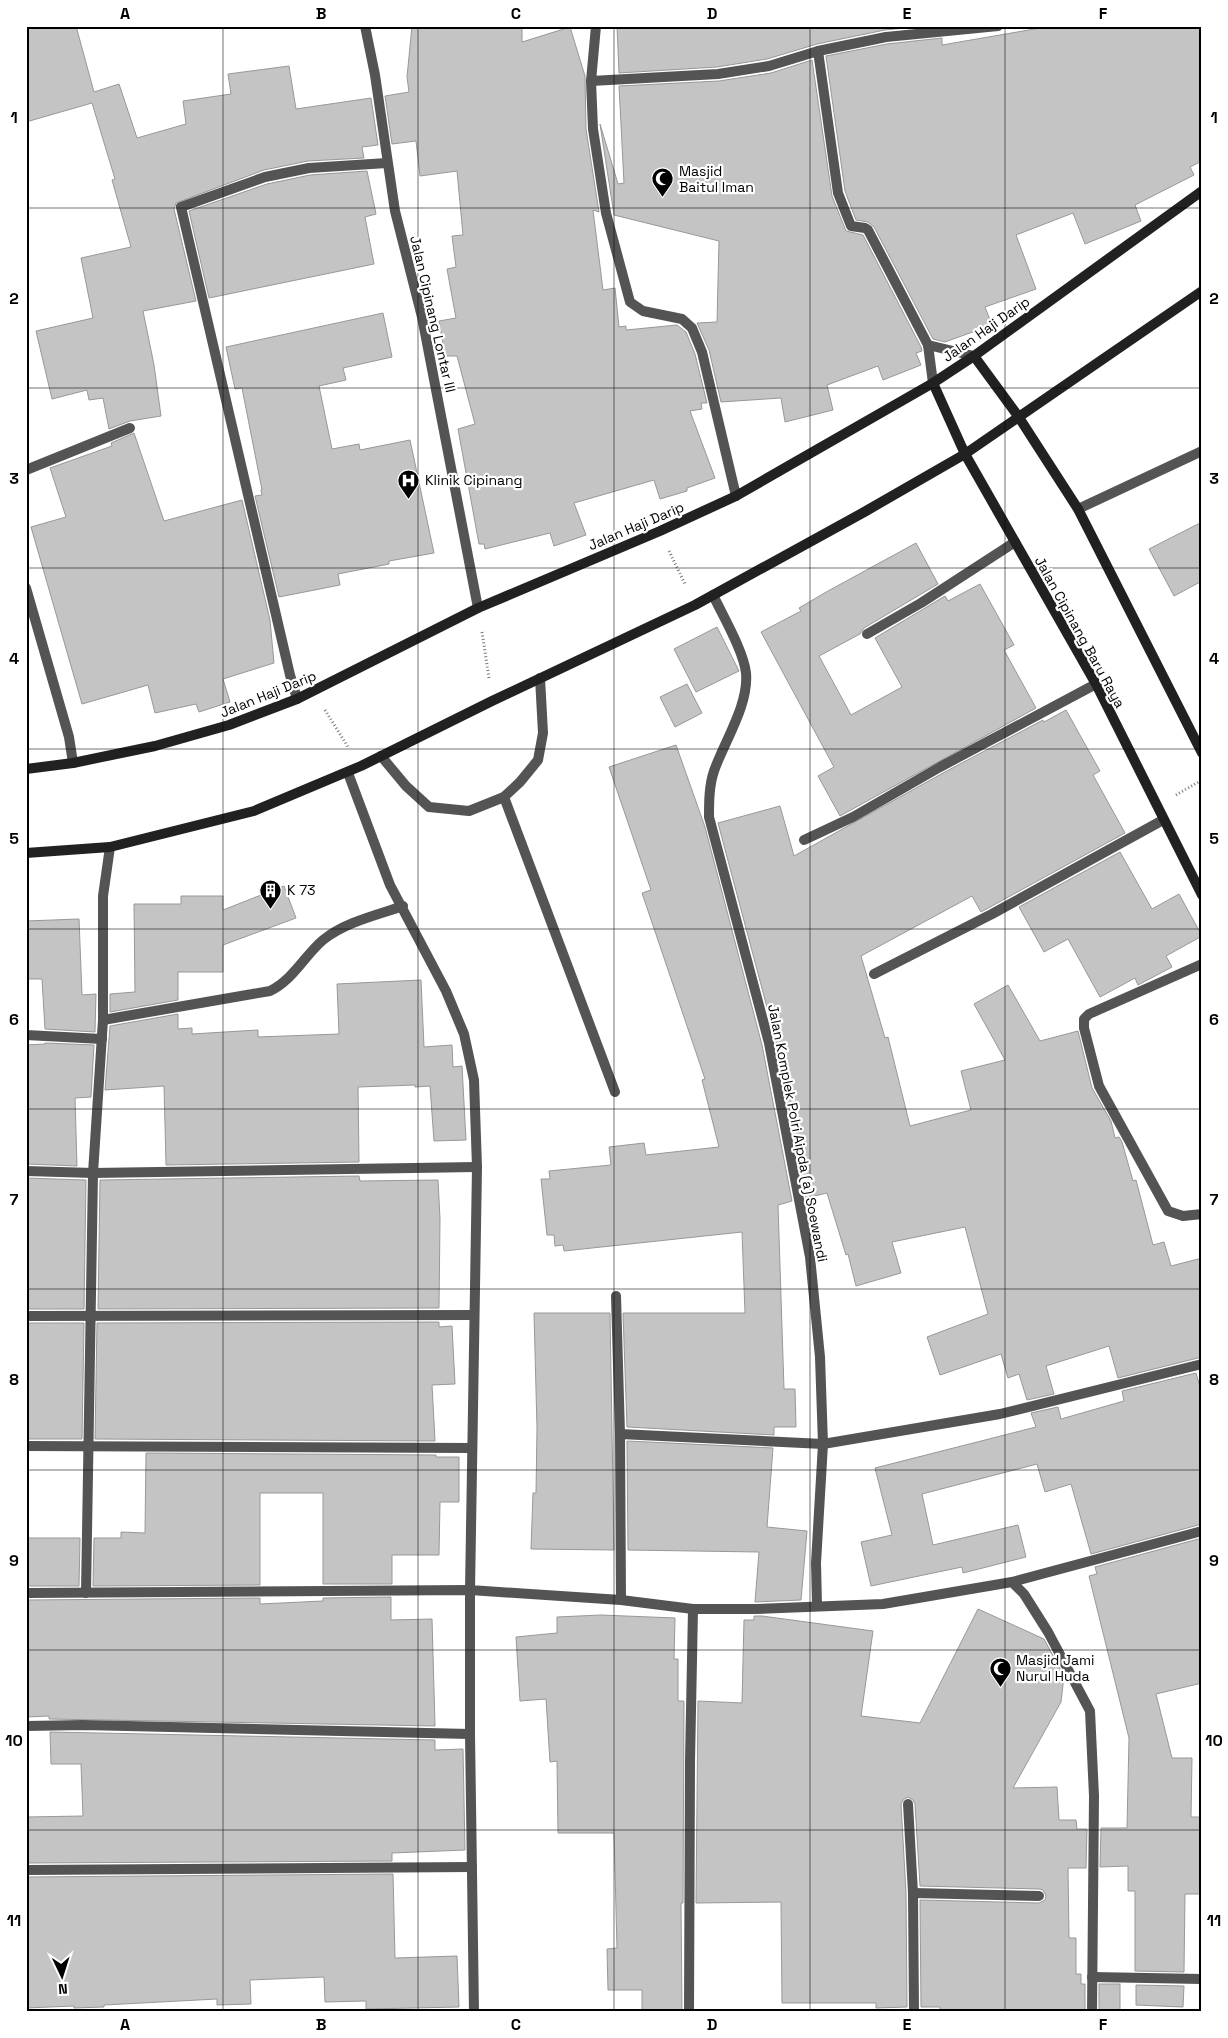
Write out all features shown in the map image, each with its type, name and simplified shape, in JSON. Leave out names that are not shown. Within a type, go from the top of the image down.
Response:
[{"type":"main road","name":"Jalan Haji Darip","points":[[26,769],[73,763],[155,746],[229,725],[297,700],[478,608],[660,531],[736,496],[933,383],[974,356],[1202,191]]},
{"type":"main road","points":[[26,853],[110,847],[254,811],[348,773],[492,701],[713,596],[866,511],[965,454],[1202,291]]},
{"type":"main road","points":[[974,356],[1018,416],[1078,509],[1202,753]]},
{"type":"main road","name":"Jalan Cipinang Baru Raya","points":[[933,383],[965,454],[1096,684],[1202,895]]},
{"type":"street","name":"Jalan Cipinang Lontar III","points":[[364,26],[375,74],[394,212],[422,317],[478,608]]},
{"type":"street","points":[[596,26],[591,81],[593,129],[606,213],[630,302],[643,311],[682,319],[692,328],[702,352],[736,496]]},
{"type":"street","points":[[591,81],[718,74],[769,66],[818,51],[886,37],[998,26]]},
{"type":"street","points":[[818,51],[838,192],[851,226],[868,230],[928,345],[933,383]]},
{"type":"street","points":[[297,700],[181,207],[265,177],[309,168],[386,163]]},
{"type":"street","points":[[928,345],[974,356]]},
{"type":"street","points":[[26,470],[130,428]]},
{"type":"street","points":[[1078,509],[1202,451]]},
{"type":"street","points":[[867,634],[921,603],[1015,542]]},
{"type":"street","points":[[26,588],[68,737],[73,763]]},
{"type":"street","name":"Jalan Komplek Polri Aipda (a) Soewandi","points":[[713,596],[735,640],[746,673],[745,695],[713,773],[708,799],[709,817],[769,1043],[810,1257],[820,1357],[823,1444],[816,1563],[817,1605]]},
{"type":"street","points":[[381,756],[406,786],[429,807],[469,811],[504,797],[520,782],[538,760],[543,733],[540,678]]},
{"type":"street","points":[[804,840],[853,817],[1096,684]]},
{"type":"street","points":[[348,773],[390,886],[403,906],[446,991],[464,1034],[474,1080],[477,1167],[470,1590],[474,2012]]},
{"type":"street","points":[[504,797],[615,1092]]},
{"type":"street","points":[[874,974],[992,914],[1163,820]]},
{"type":"street","points":[[86,1592],[93,1172],[103,1020],[103,896],[110,847]]},
{"type":"street","points":[[103,1020],[270,991],[279,987],[325,938],[354,923],[403,906]]},
{"type":"street","points":[[1202,964],[1088,1014],[1084,1019],[1084,1028],[1099,1086],[1168,1211],[1183,1216],[1202,1214]]},
{"type":"street","points":[[26,1035],[102,1039]]},
{"type":"street","points":[[26,1171],[93,1172],[477,1167]]},
{"type":"street","points":[[616,1296],[620,1434],[621,1600]]},
{"type":"street","points":[[26,1316],[474,1315]]},
{"type":"street","points":[[620,1434],[823,1444],[1000,1414],[1202,1364]]},
{"type":"street","points":[[26,1446],[471,1448]]},
{"type":"street","points":[[26,1593],[470,1590],[621,1600],[693,1609],[883,1604],[1012,1582],[1202,1532]]},
{"type":"street","points":[[1012,1582],[1024,1594],[1048,1632],[1090,1711],[1094,1796],[1092,2012]]},
{"type":"street","points":[[689,2012],[693,1609]]},
{"type":"street","points":[[26,1726],[93,1725],[470,1734]]},
{"type":"street","points":[[908,1804],[913,1893],[914,2012]]},
{"type":"street","points":[[26,1870],[472,1867]]},
{"type":"street","points":[[913,1893],[1040,1896]]},
{"type":"street","points":[[1092,1977],[1202,1979]]},
{"type":"path","points":[[660,531],[695,605]]},
{"type":"path","points":[[478,608],[492,701]]},
{"type":"path","points":[[314,692],[361,766]]},
{"type":"building","points":[[26,26],[76,26],[94,92],[119,84],[137,138],[186,124],[183,101],[231,94],[228,74],[289,66],[296,109],[371,98],[378,145],[362,147],[364,158],[308,161],[264,170],[176,203],[174,209],[196,301],[143,311],[154,365],[161,416],[130,421],[109,429],[103,398],[89,400],[87,390],[52,399],[36,331],[93,318],[81,258],[131,247],[112,180],[115,179],[92,103],[26,122]]},
{"type":"building","points":[[412,26],[522,26],[522,42],[570,27],[585,76],[586,129],[599,212],[593,210],[603,290],[615,288],[619,327],[626,326],[626,330],[677,325],[686,332],[695,354],[707,403],[701,403],[702,409],[690,411],[715,478],[687,488],[687,491],[660,499],[654,480],[574,503],[586,535],[554,546],[550,533],[485,549],[484,544],[479,544],[458,429],[475,424],[457,356],[445,356],[439,321],[456,318],[447,269],[456,267],[452,236],[463,235],[457,171],[420,176],[416,141],[392,144],[385,96],[409,92],[407,77]]},
{"type":"building","points":[[617,26],[925,26],[885,30],[817,44],[767,59],[717,67],[619,73]]},
{"type":"building","points":[[1052,26],[1202,26],[1202,161],[1190,167],[1194,175],[1135,205],[1141,221],[1085,244],[1073,213],[1016,235],[1036,289],[985,307],[992,325],[945,342],[933,339],[874,227],[868,222],[856,220],[845,191],[826,56],[887,44],[942,38],[942,45]]},
{"type":"building","points":[[812,60],[832,196],[846,231],[863,235],[921,347],[922,351],[916,353],[921,365],[883,380],[878,366],[827,385],[833,410],[785,422],[781,398],[721,402],[709,350],[697,323],[717,322],[719,241],[614,215],[600,124],[618,184],[624,183],[619,86],[719,81],[771,73]]},
{"type":"building","points":[[367,171],[376,214],[365,217],[374,264],[209,298],[189,211],[267,184],[310,175]]},
{"type":"building","points":[[383,313],[392,357],[343,368],[346,380],[319,386],[332,449],[359,444],[360,450],[410,440],[434,553],[389,561],[389,564],[338,574],[340,585],[279,597],[255,496],[262,495],[262,490],[242,388],[235,389],[226,347]]},
{"type":"building","points":[[134,433],[164,521],[242,500],[270,620],[274,663],[223,679],[230,702],[199,712],[196,704],[155,713],[148,685],[82,704],[31,527],[66,517],[50,468],[112,446],[111,443]]},
{"type":"building","points":[[1202,522],[1202,581],[1174,596],[1149,549]]},
{"type":"building","points":[[916,543],[938,584],[864,628],[860,634],[819,656],[851,715],[902,687],[875,638],[945,596],[948,601],[980,584],[1014,645],[1004,650],[1036,708],[840,816],[818,776],[834,767],[761,632],[801,611],[799,608],[828,591]]},
{"type":"building","points":[[717,627],[739,671],[696,692],[674,649]]},
{"type":"building","points":[[687,684],[702,713],[675,727],[660,697]]},
{"type":"building","points":[[1066,710],[1100,771],[1093,775],[1125,833],[981,912],[972,896],[861,956],[885,1038],[888,1037],[910,1126],[971,1110],[961,1071],[1005,1060],[974,1004],[1008,985],[1040,1041],[1078,1031],[1092,1088],[1111,1121],[1115,1138],[1119,1137],[1122,1142],[1133,1181],[1136,1180],[1153,1245],[1164,1242],[1171,1266],[1202,1258],[1202,1357],[1118,1378],[1109,1346],[1046,1366],[1054,1394],[1027,1400],[1019,1374],[1008,1378],[1001,1354],[940,1375],[927,1337],[988,1314],[965,1227],[892,1242],[901,1273],[856,1286],[848,1254],[846,1255],[827,1193],[806,1198],[776,1041],[718,823],[780,806],[794,856],[943,773],[1043,720],[1044,722]]},
{"type":"building","points":[[676,745],[705,827],[762,1045],[792,1201],[778,1205],[784,1389],[795,1389],[796,1427],[774,1427],[774,1435],[627,1427],[623,1313],[745,1313],[742,1232],[564,1251],[563,1245],[555,1246],[554,1235],[547,1235],[541,1179],[550,1179],[549,1171],[611,1165],[609,1147],[644,1143],[646,1155],[719,1147],[702,1080],[705,1079],[642,893],[651,890],[609,767]]},
{"type":"building","points":[[1120,852],[1152,909],[1179,894],[1202,936],[1166,956],[1172,967],[1138,985],[1135,978],[1100,997],[1068,939],[1044,952],[1019,907]]},
{"type":"building","points":[[284,886],[296,918],[223,945],[223,972],[178,972],[178,1000],[110,1012],[110,994],[135,992],[134,904],[181,904],[181,896],[223,896],[223,910]]},
{"type":"building","points":[[79,919],[82,995],[96,994],[95,1032],[45,1029],[42,979],[26,979],[26,921]]},
{"type":"building","points":[[421,980],[424,1047],[452,1045],[453,1067],[462,1066],[466,1140],[434,1141],[430,1086],[358,1087],[359,1162],[166,1165],[164,1086],[105,1090],[110,1026],[178,1014],[178,1029],[192,1028],[192,1034],[258,1030],[258,1037],[339,1034],[337,984]]},
{"type":"building","points":[[45,1043],[94,1045],[91,1097],[75,1098],[77,1166],[27,1164],[26,1045]]},
{"type":"building","points":[[359,1176],[360,1181],[438,1180],[440,1219],[439,1308],[98,1309],[100,1180]]},
{"type":"building","points":[[26,1178],[86,1180],[84,1309],[26,1309]]},
{"type":"building","points":[[534,1313],[610,1313],[614,1550],[531,1549],[533,1493],[536,1493],[537,1428]]},
{"type":"building","points":[[439,1322],[439,1327],[452,1326],[455,1384],[432,1385],[435,1441],[95,1439],[97,1323]]},
{"type":"building","points":[[26,1323],[84,1323],[82,1439],[27,1439]]},
{"type":"building","points":[[1196,1373],[1202,1394],[1202,1524],[1091,1554],[1071,1484],[1045,1492],[1037,1464],[922,1494],[933,1545],[1018,1525],[1026,1557],[963,1573],[962,1567],[871,1586],[861,1542],[892,1535],[875,1468],[1036,1427],[1031,1413],[1058,1407],[1061,1419],[1124,1401],[1122,1391]]},
{"type":"building","points":[[627,1441],[773,1448],[767,1527],[807,1531],[801,1600],[755,1602],[759,1552],[628,1550]]},
{"type":"building","points":[[146,1453],[436,1455],[436,1457],[459,1457],[459,1502],[440,1502],[439,1555],[392,1555],[392,1584],[323,1584],[323,1493],[260,1493],[260,1585],[93,1586],[94,1538],[121,1538],[121,1532],[145,1533]]},
{"type":"building","points":[[26,1538],[80,1538],[79,1586],[26,1586]]},
{"type":"building","points":[[1202,1538],[1202,1683],[1156,1694],[1172,1758],[1192,1758],[1191,1817],[1202,1817],[1202,1894],[1185,1894],[1184,1972],[1135,1971],[1135,1891],[1128,1891],[1128,1866],[1100,1867],[1101,1828],[1127,1828],[1129,1738],[1089,1576],[1097,1574],[1095,1567]]},
{"type":"building","points":[[391,1597],[391,1620],[432,1619],[435,1726],[49,1719],[49,1716],[26,1717],[26,1600],[260,1598],[260,1604],[323,1601],[323,1598]]},
{"type":"building","points":[[978,1609],[1044,1639],[1064,1676],[1061,1702],[1013,1788],[1057,1787],[1059,1820],[1076,1820],[1077,1829],[1087,1829],[1086,1868],[1068,1868],[1069,1938],[1076,1938],[1076,1974],[1081,1974],[1081,1984],[1085,1984],[1085,2012],[940,2012],[940,2007],[921,2007],[920,1900],[1039,1903],[1045,1900],[1046,1896],[1043,1890],[1039,1889],[920,1886],[915,1804],[908,1797],[901,1804],[906,1893],[907,2007],[876,2008],[876,2003],[782,2003],[781,1902],[696,1903],[698,1701],[742,1703],[744,1620],[754,1620],[754,1616],[762,1616],[873,1631],[861,1716],[920,1723]]},
{"type":"building","points":[[601,1615],[675,1618],[674,1659],[678,1659],[678,1701],[684,1701],[683,1903],[681,1903],[682,2012],[642,2012],[642,1990],[608,1990],[607,1949],[617,1948],[614,1833],[558,1833],[557,1761],[550,1762],[546,1699],[520,1701],[516,1637],[557,1633],[557,1617]]},
{"type":"building","points":[[50,1732],[435,1740],[435,1750],[463,1749],[465,1850],[392,1853],[392,1861],[27,1863],[26,1817],[83,1816],[81,1764],[51,1764]]},
{"type":"building","points":[[393,1874],[395,1958],[457,1956],[459,2007],[366,2009],[366,2001],[325,2002],[324,1977],[250,1980],[251,2004],[217,2005],[217,1999],[104,2005],[104,2007],[26,2008],[27,1877]]},
{"type":"building","points":[[1099,1984],[1120,1984],[1120,2012],[1099,2012]]},
{"type":"building","points":[[1136,1985],[1184,1986],[1183,2007],[1136,2005]]},
{"type":"place","name":"Masjid Baitul Iman","points":[[663,198]]},
{"type":"place","name":"Klinik Cipinang","points":[[409,499]]},
{"type":"place","name":"K 73","points":[[271,909]]},
{"type":"place","name":"Masjid Jami Nurul Huda","points":[[1000,1687]]}]
